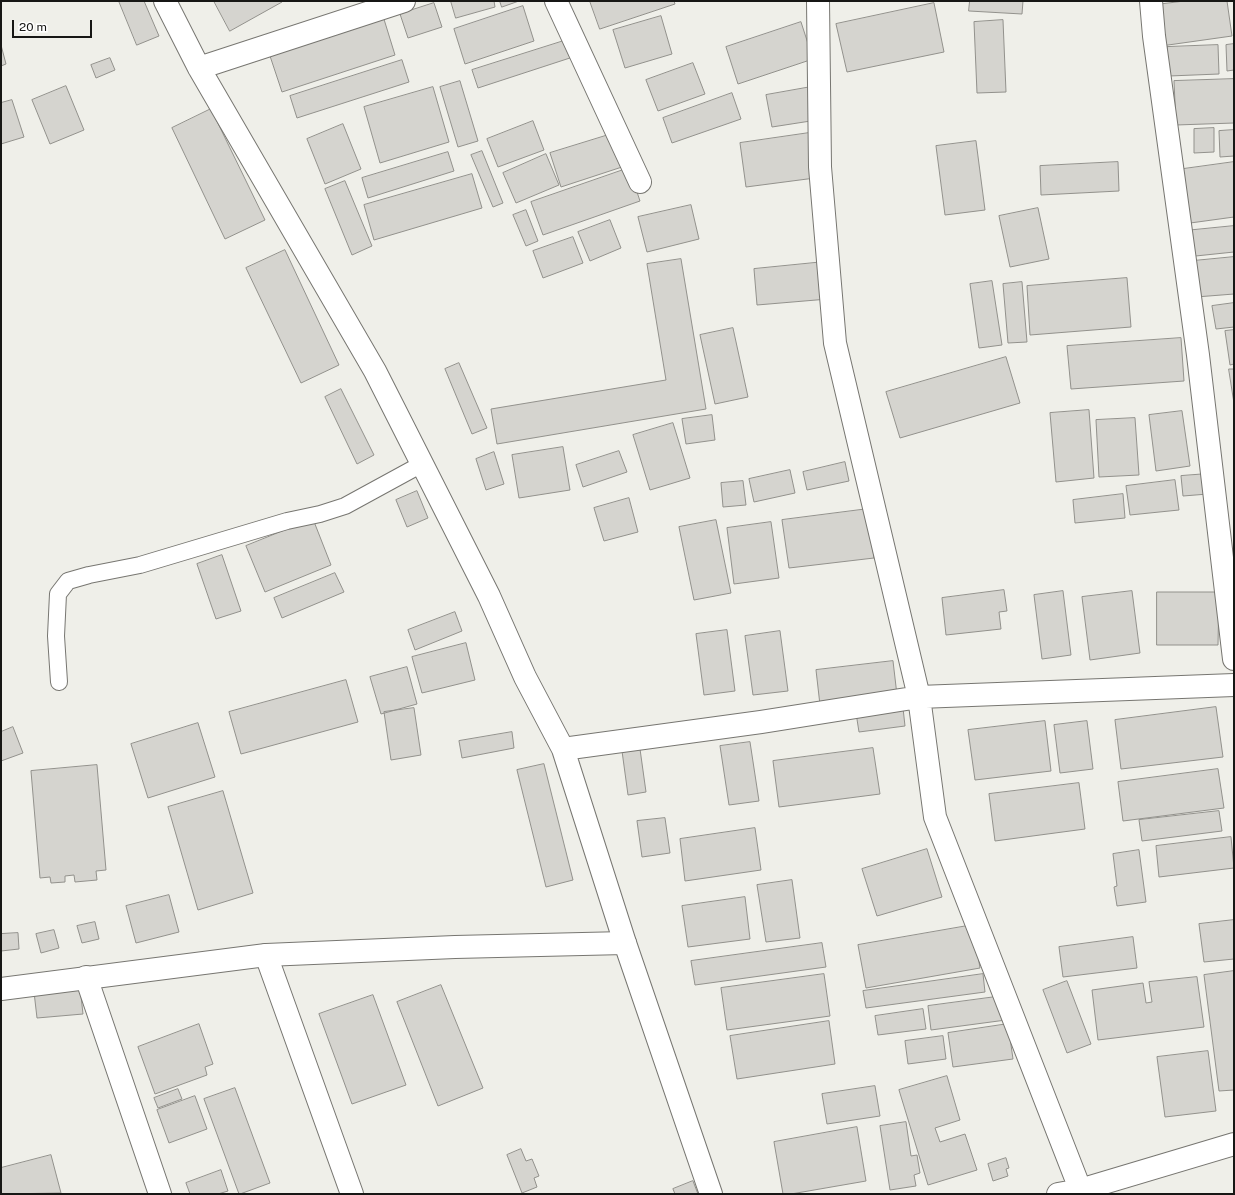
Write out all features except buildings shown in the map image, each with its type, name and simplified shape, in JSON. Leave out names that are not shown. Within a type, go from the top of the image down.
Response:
[{"type":"street","points":[[165,1],[199,68],[375,371],[489,596],[525,677],[563,750],[625,943],[711,1194]]},
{"type":"street","points":[[199,68],[404,1]]},
{"type":"street","points":[[556,1],[640,182]]},
{"type":"street","points":[[818,1],[820,167],[835,343],[919,697],[935,817],[1080,1192]]},
{"type":"street","points":[[1151,1],[1154,36],[1198,355],[1234,660]]},
{"type":"street","points":[[563,750],[761,722],[919,697],[1234,685]]},
{"type":"street","points":[[1,989],[266,955],[455,947],[625,943]]},
{"type":"street","points":[[266,955],[352,1194]]},
{"type":"street","points":[[86,977],[160,1194]]},
{"type":"street","points":[[1058,1194],[1080,1192],[1234,1144]]},
{"type":"lane","points":[[59,682],[56,636],[58,594],[68,581],[88,575],[140,565],[287,521],[345,506],[422,464]]}]
